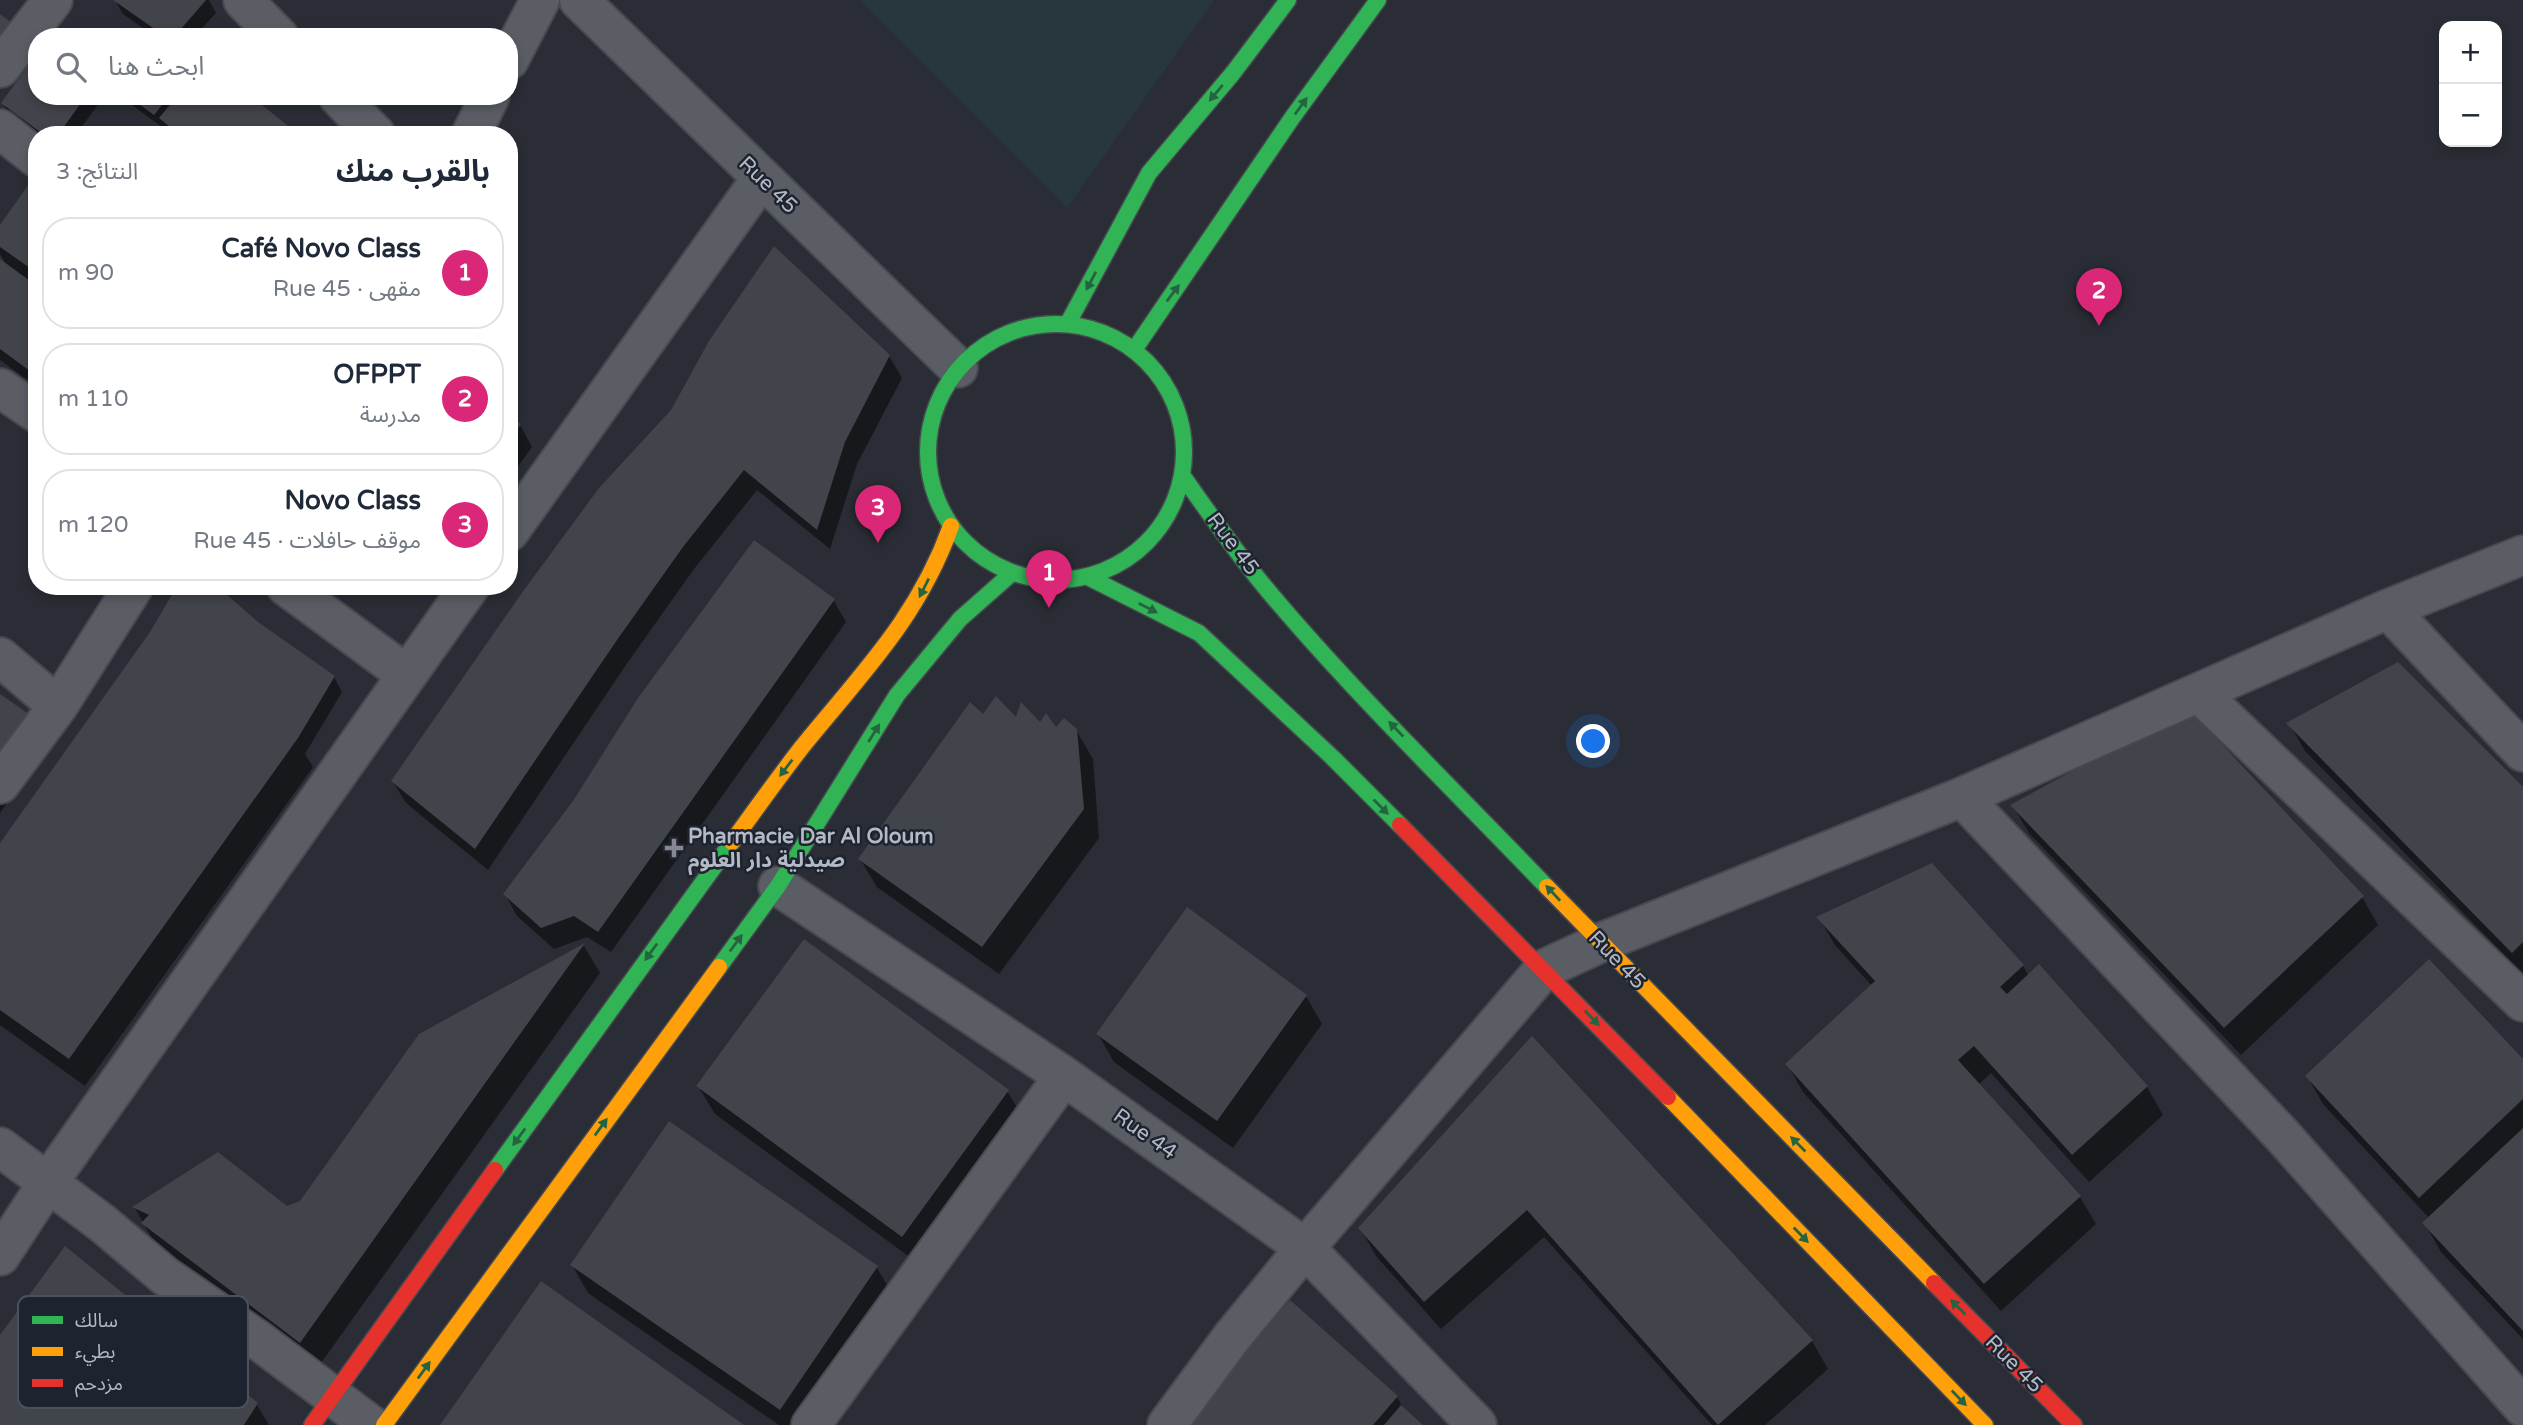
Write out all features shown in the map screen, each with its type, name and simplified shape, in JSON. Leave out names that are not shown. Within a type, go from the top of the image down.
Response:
[{"type":"street","points":[[32,28],[54,0]]},
{"type":"street","points":[[243,0],[270,28]]},
{"type":"street","points":[[518,43],[540,0]]},
{"type":"street","name":"Rue 45","points":[[579,0],[958,368]]},
{"type":"street","points":[[1068,323],[1149,173],[1233,73],[1288,0]]},
{"type":"street","points":[[1135,350],[1292,118],[1378,0]]},
{"type":"street","points":[[0,68],[28,33]]},
{"type":"street","points":[[347,105],[367,126]]},
{"type":"street","points":[[475,126],[486,105]]},
{"type":"street","points":[[0,129],[28,151]]},
{"type":"street","points":[[518,519],[761,179]]},
{"type":"street","points":[[1068,323],[1092,328],[1135,350],[1166,384],[1182,428],[1182,475],[1174,503],[1160,529],[1115,567],[1087,577],[1049,581],[1012,573],[989,561],[968,545],[951,526],[929,474],[932,418],[958,368],[981,347],[1007,332],[1037,324],[1068,323]]},
{"type":"street","points":[[0,388],[28,407]]},
{"type":"street","name":"Rue 45","points":[[1182,475],[1228,540],[1280,605],[1330,661],[1600,943],[2074,1425]]},
{"type":"street","points":[[323,1410],[789,764],[914,606],[945,546],[951,526]]},
{"type":"street","points":[[1167,1425],[1232,1337],[1305,1248],[1544,969],[1600,943],[1962,797],[2388,609],[2523,555]]},
{"type":"street","points":[[384,1425],[778,886],[897,695],[960,619],[1012,573]]},
{"type":"street","points":[[1087,577],[1199,633],[1333,758],[1544,969],[1986,1425]]},
{"type":"street","points":[[0,784],[58,706],[128,595]]},
{"type":"street","points":[[298,595],[407,675]]},
{"type":"street","points":[[0,1256],[47,1184],[464,595]]},
{"type":"street","points":[[2388,609],[2523,752]]},
{"type":"street","points":[[0,657],[58,706]]},
{"type":"street","points":[[2200,694],[2519,990]]},
{"type":"street","points":[[1962,797],[2282,1135],[2523,1407]]},
{"type":"street","name":"Rue 44","points":[[778,886],[1064,1076],[1305,1248],[1477,1425]]},
{"type":"street","points":[[811,1425],[1064,1076]]},
{"type":"street","points":[[0,1147],[102,1223],[189,1296]]},
{"type":"street","points":[[248,1346],[323,1410],[371,1425]]},
{"type":"shaded area","points":[[860,0],[1214,0],[1067,208]]},
{"type":"building","points":[[113,0],[206,0],[182,28],[153,28]]},
{"type":"building","points":[[0,14],[19,28],[0,53]]},
{"type":"building","points":[[28,66],[28,105],[80,105],[64,126],[32,126],[1,103]]},
{"type":"building","points":[[140,105],[162,105],[154,115]]},
{"type":"building","points":[[170,105],[262,105],[288,126],[169,126],[159,118]]},
{"type":"building","points":[[28,185],[28,267],[0,247],[0,225]]},
{"type":"building","points":[[774,246],[890,355],[845,442],[817,530],[744,470],[683,547],[475,849],[391,781],[524,590],[599,488],[671,410],[709,341]]},
{"type":"building","points":[[0,259],[28,279],[28,370],[0,349]]},
{"type":"building","points":[[754,540],[835,599],[598,932],[574,916],[541,928],[503,894],[573,801],[638,698]]},
{"type":"building","points":[[172,595],[227,595],[258,622],[335,676],[298,738],[69,1059],[0,1010],[0,843],[150,632]]},
{"type":"building","points":[[2398,662],[2523,787],[2523,942],[2512,953],[2286,723]]},
{"type":"building","points":[[0,694],[33,717],[0,763]]},
{"type":"building","points":[[996,696],[1016,717],[1021,702],[1040,722],[1046,713],[1056,727],[1064,718],[1077,729],[1084,809],[982,947],[858,859],[970,702],[983,714]]},
{"type":"building","points":[[2188,708],[2364,896],[2224,1028],[2010,805]]},
{"type":"building","points":[[1932,863],[2024,965],[2000,987],[2007,994],[2039,964],[2148,1086],[2072,1155],[1974,1046],[1958,1060],[2081,1196],[1984,1284],[1785,1064],[1875,981],[1816,917]]},
{"type":"building","points":[[1187,907],[1307,995],[1217,1121],[1096,1034]]},
{"type":"building","points":[[804,939],[1009,1090],[902,1237],[696,1086]]},
{"type":"building","points":[[585,943],[300,1343],[248,1304],[248,1296],[238,1296],[141,1223],[149,1215],[132,1207],[218,1152],[287,1206],[300,1201],[419,1034]]},
{"type":"building","points":[[2429,959],[2523,1059],[2523,1099],[2419,1198],[2305,1076]]},
{"type":"building","points":[[1532,1036],[1813,1340],[1718,1425],[1527,1210],[1424,1302],[1358,1228]]},
{"type":"building","points":[[669,1121],[878,1266],[780,1410],[570,1265]]},
{"type":"building","points":[[2523,1128],[2523,1331],[2422,1223]]},
{"type":"building","points":[[65,1246],[126,1296],[28,1296]]},
{"type":"building","points":[[541,1281],[744,1425],[440,1425]]},
{"type":"building","points":[[1290,1300],[1398,1396],[1373,1425],[1181,1425]]},
{"type":"building","points":[[18,1310],[18,1408],[248,1408],[248,1395],[258,1403],[244,1425],[0,1425],[0,1335]]},
{"type":"building","points":[[1401,1405],[1423,1425],[1384,1425]]},
{"type":"traffic: fast","points":[[1068,323],[1149,173],[1233,73],[1288,0]]},
{"type":"traffic: fast","points":[[1134,350],[1292,118],[1378,0]]},
{"type":"traffic: fast","points":[[1056,324],[1093,330],[1116,339],[1137,353],[1155,371],[1174,403],[1184,452],[1178,489],[1169,512],[1155,533],[1137,551],[1105,570],[1056,580],[1019,574],[996,565],[975,551],[957,533],[938,501],[928,452],[934,415],[943,392],[957,371],[975,353],[1007,334],[1056,324]]},
{"type":"traffic: fast","points":[[1182,475],[1230,542],[1281,606],[1379,713],[1547,887]]},
{"type":"traffic: fast","points":[[719,967],[778,886],[897,695],[960,619],[1012,573]]},
{"type":"traffic: fast","points":[[1088,577],[1199,633],[1333,758],[1400,825]]},
{"type":"traffic: fast","points":[[495,1170],[732,842]]},
{"type":"traffic: slow","points":[[732,842],[802,747],[887,643],[922,589],[951,526]]},
{"type":"traffic: slow","points":[[1547,887],[1934,1283]]},
{"type":"traffic: slow","points":[[384,1425],[719,967]]},
{"type":"traffic: slow","points":[[1668,1097],[1985,1425]]},
{"type":"traffic: jam","points":[[1400,825],[1668,1097]]},
{"type":"traffic: jam","points":[[312,1425],[495,1170]]},
{"type":"traffic: jam","points":[[1934,1283],[2074,1425]]},
{"type":"place","name":"OFPPT","points":[[2099,326]]},
{"type":"place","name":"Novo Class","points":[[878,543]]},
{"type":"place","name":"Café Novo Class","points":[[1049,608]]},
{"type":"place","name":"Pharmacie Dar Al Oloum صيدلية دار العلوم","points":[[674,848]]}]
